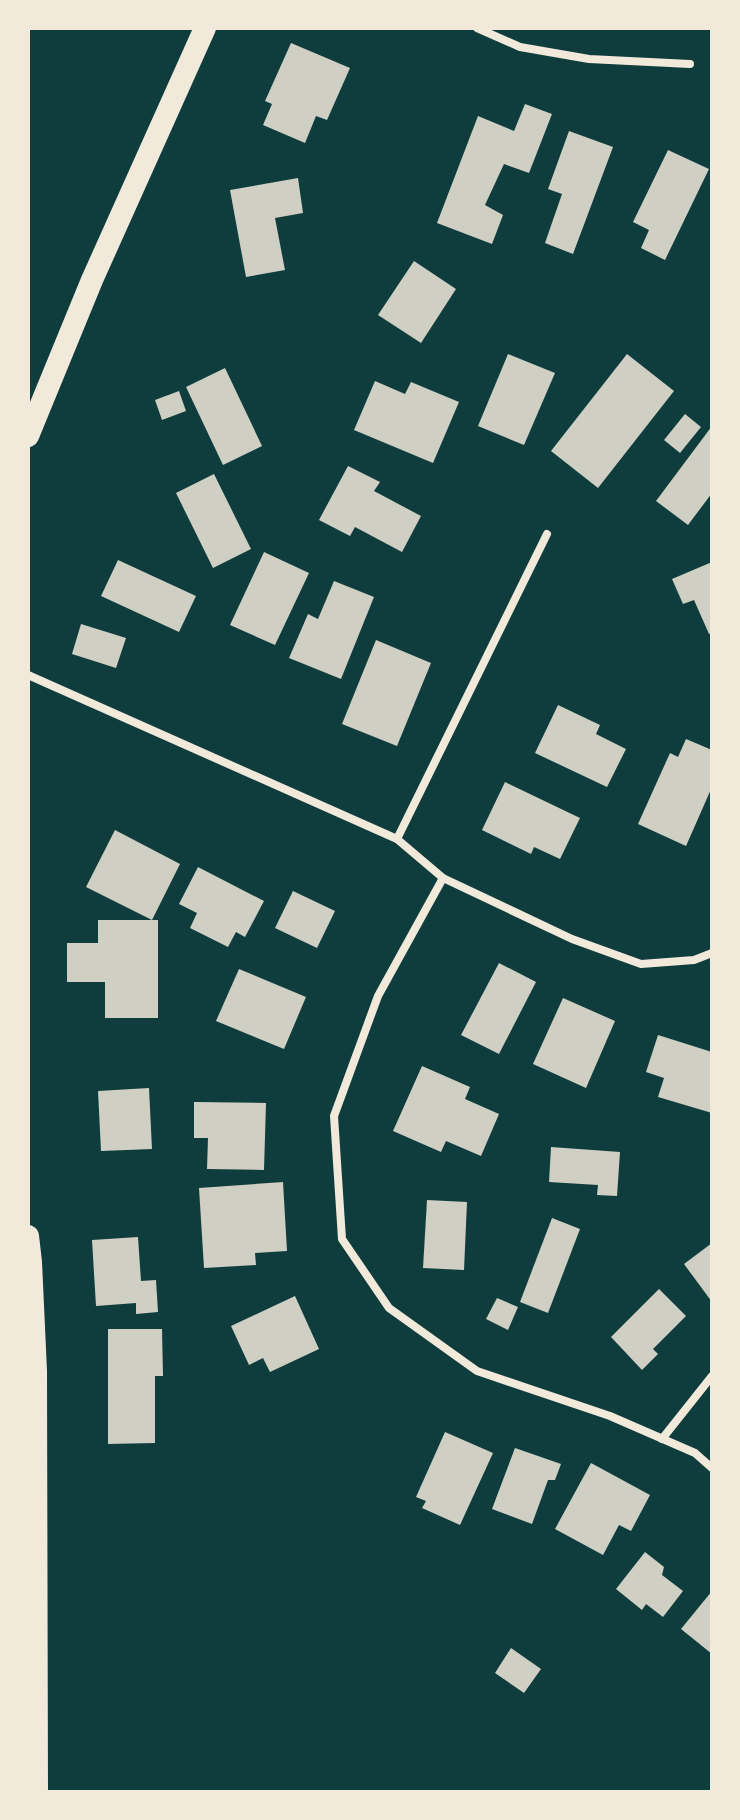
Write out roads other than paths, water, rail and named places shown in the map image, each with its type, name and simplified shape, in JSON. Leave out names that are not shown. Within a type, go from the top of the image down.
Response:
[{"type":"highway","points":[[28,436],[92,280],[205,28]]},
{"type":"highway","points":[[28,1236],[36,1371],[37,1792]]},
{"type":"street","points":[[477,28],[520,47],[589,59],[690,64]]},
{"type":"street","points":[[397,839],[547,534]]},
{"type":"street","points":[[28,675],[397,839],[443,878],[572,939],[641,964],[694,960],[712,953]]},
{"type":"street","points":[[443,878],[378,996],[334,1116],[342,1239],[389,1308],[477,1371],[610,1416],[695,1453],[712,1468]]},
{"type":"street","points":[[662,1439],[712,1376]]}]
